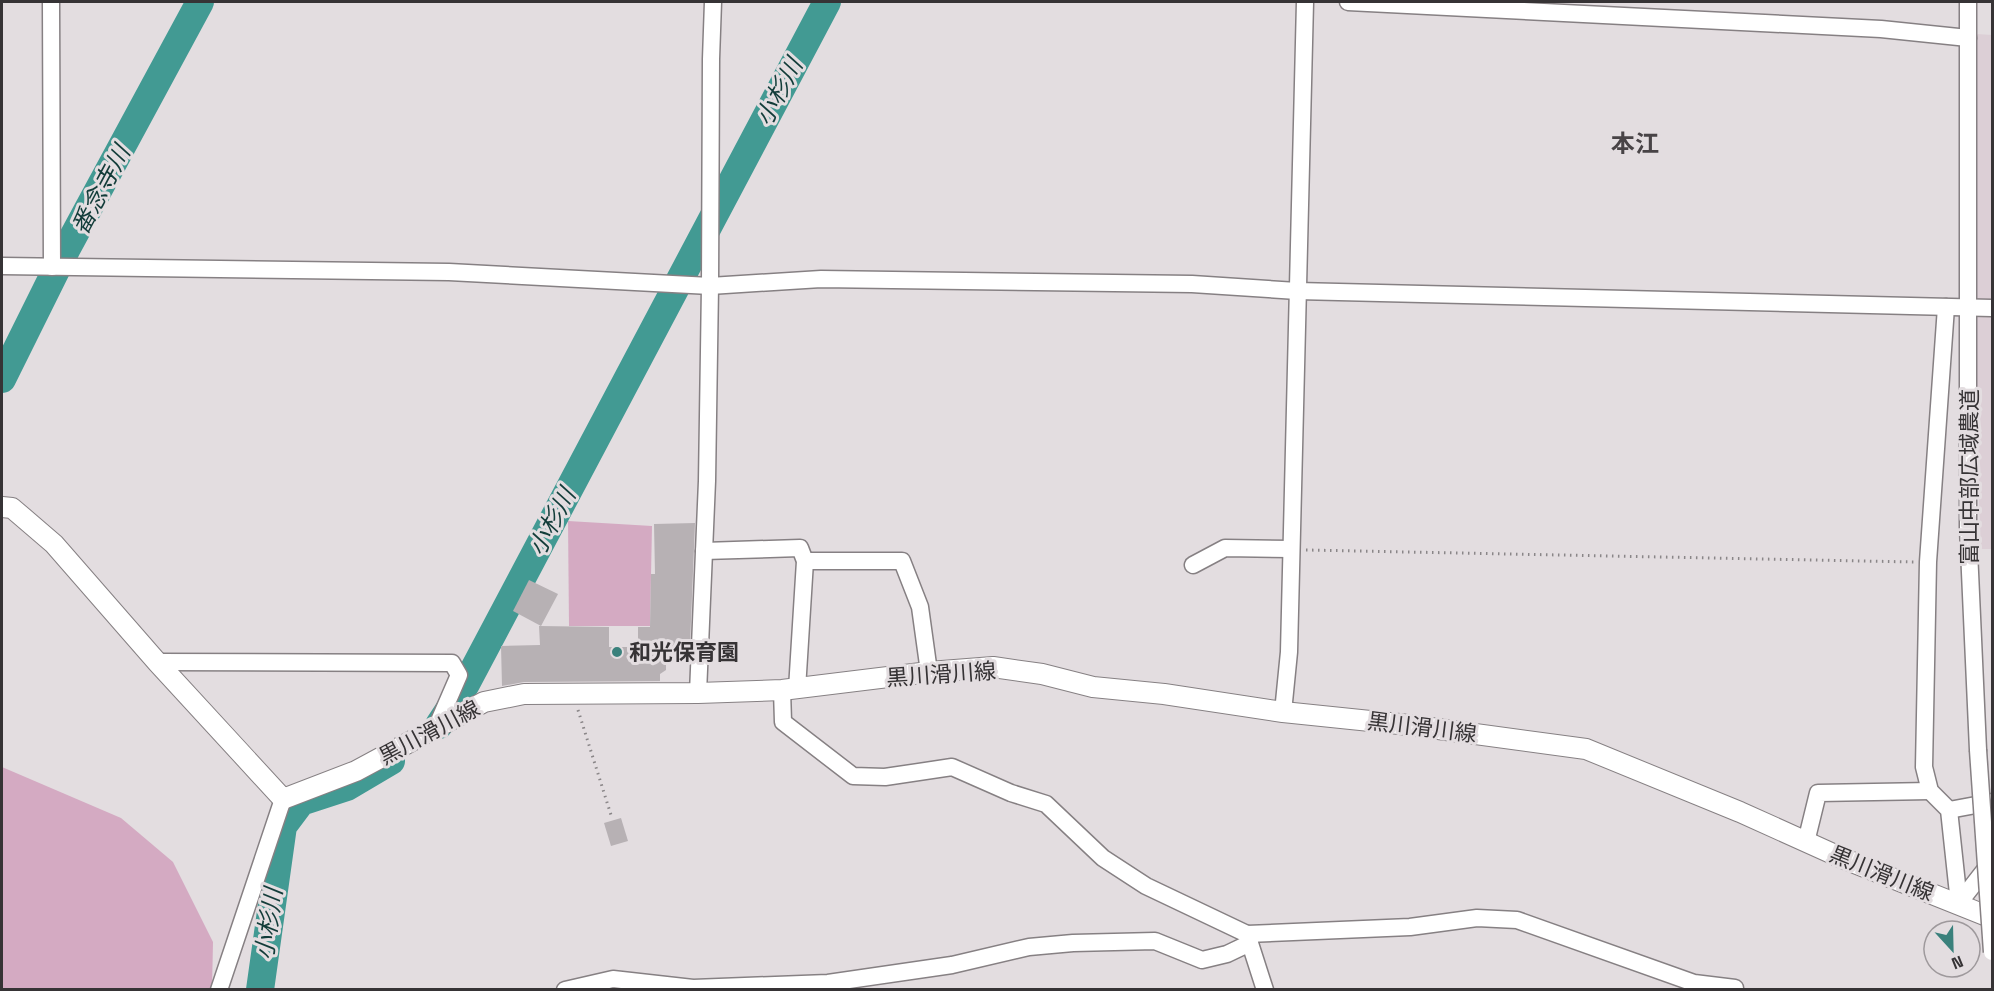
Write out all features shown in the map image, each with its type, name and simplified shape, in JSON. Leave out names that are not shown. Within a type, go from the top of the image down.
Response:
[{"type":"main road","points":[[2,507],[12,508],[54,544],[157,662],[283,799]]},
{"type":"main road","name":"黒川滑川線","points":[[283,799],[356,771],[484,702],[524,694],[698,693],[790,689],[928,672],[993,667],[1042,674],[1093,687],[1164,694],[1283,712],[1409,725],[1586,749],[1740,812],[1842,858],[1992,918]]},
{"type":"street","points":[[51,2],[52,267]]},
{"type":"street","points":[[698,693],[710,286],[713,2]]},
{"type":"street","points":[[1283,712],[1288,652],[1305,2]]},
{"type":"street","points":[[1348,2],[1870,29],[1968,38]]},
{"type":"street","name":"富山中部広域農道","points":[[1968,2],[1968,528],[1984,723],[1978,750],[1992,952]]},
{"type":"street","points":[[2,266],[449,272],[710,286],[821,279],[1192,284],[1297,291],[1992,308]]},
{"type":"street","points":[[1946,307],[1928,562],[1924,767],[1930,791],[1949,810],[1959,903]]},
{"type":"street","points":[[704,550],[801,548],[805,561],[790,689],[783,722],[853,776],[885,777],[952,767],[1011,793],[1046,804],[1103,858],[1146,886],[1248,938],[1410,927],[1477,918],[1517,920],[1694,983],[1736,988]]},
{"type":"street","points":[[1192,565],[1225,548],[1291,549]]},
{"type":"street","points":[[805,561],[902,561],[920,607],[928,672]]},
{"type":"street","points":[[157,662],[452,663],[459,675],[436,728]]},
{"type":"street","points":[[1806,842],[1818,792],[1930,791]]},
{"type":"street","points":[[219,990],[283,799]]},
{"type":"street","points":[[1949,810],[1992,802]]},
{"type":"street","points":[[1959,903],[1992,860]]},
{"type":"street","points":[[565,990],[613,979],[693,988],[828,983],[952,965],[1029,947],[1073,943],[1155,941],[1202,960],[1227,954],[1248,938]]},
{"type":"street","points":[[1248,938],[1265,990]]},
{"type":"path","points":[[1291,549],[1928,562]]},
{"type":"path","points":[[573,694],[611,815]]},
{"type":"shaded area","points":[[1977,34],[1992,35],[1992,549],[1981,549],[1976,426]]},
{"type":"shaded area","points":[[568,521],[652,526],[650,626],[569,626]]},
{"type":"shaded area","points":[[2,767],[121,818],[173,862],[213,942],[212,989],[2,990]]},
{"type":"building","points":[[695,523],[690,644],[677,644],[677,648],[666,648],[666,670],[660,674],[660,681],[524,682],[502,686],[501,646],[540,645],[539,626],[609,627],[609,647],[638,647],[638,627],[650,627],[651,574],[655,574],[654,524]]},
{"type":"building","points":[[529,580],[558,594],[541,626],[513,611]]},
{"type":"building","points":[[621,818],[628,841],[611,846],[604,823]]},
{"type":"waterway","name":"番念寺川","points":[[2,379],[67,248],[200,2]]},
{"type":"waterway","name":"小杉川","points":[[439,725],[466,684],[827,2]]},
{"type":"waterway","name":"小杉川","points":[[260,990],[283,826],[301,802],[347,787],[391,761]]},
{"type":"place","name":"和光保育園","points":[[617,652]]},
{"type":"district","name":"本江","points":[[1635,144]]}]
